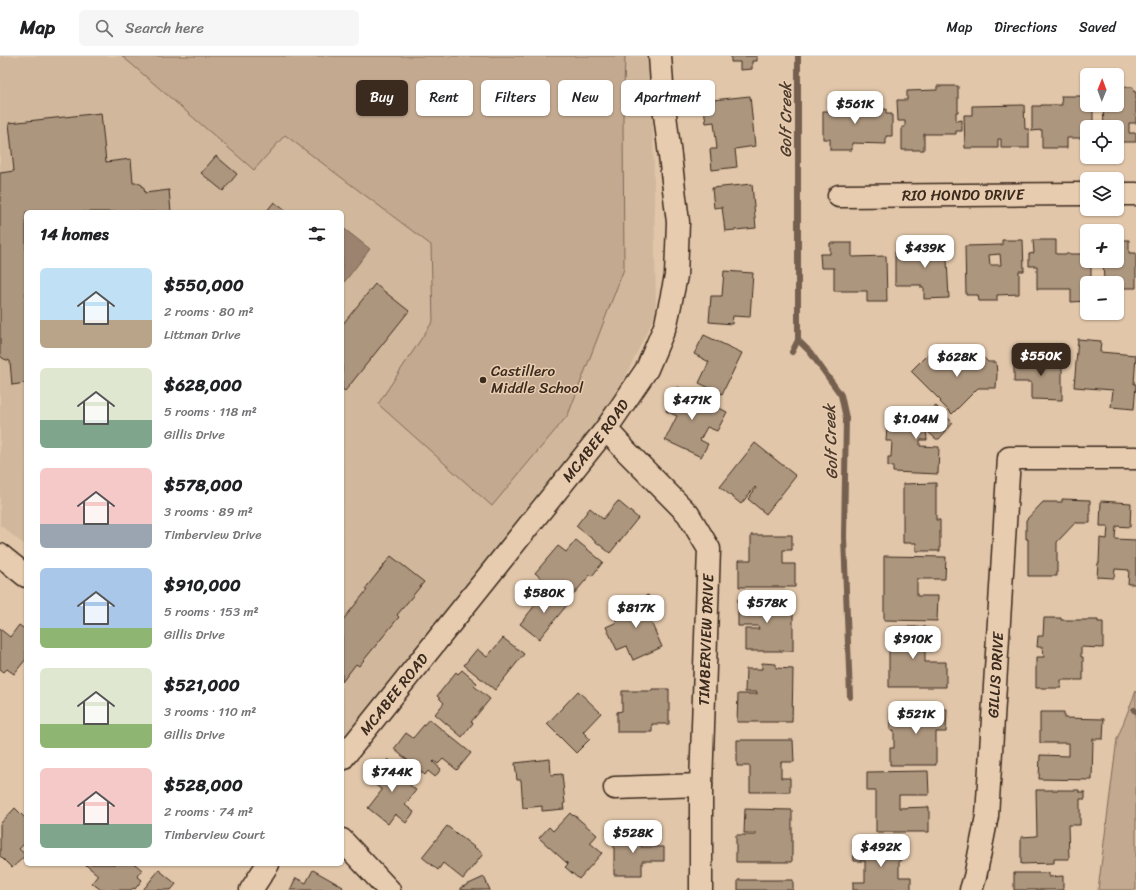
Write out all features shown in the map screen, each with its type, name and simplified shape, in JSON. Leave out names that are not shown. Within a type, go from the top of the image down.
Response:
[{"type":"street","name":"MCABEE ROAD","points":[[344,756],[606,429],[647,369],[666,324],[676,276],[678,222],[663,98],[660,56]]},
{"type":"street","name":"RIO HONDO DRIVE","points":[[839,196],[1080,194]]},
{"type":"street","points":[[1124,194],[1136,194]]},
{"type":"street","name":"TIMBERVIEW DRIVE","points":[[606,429],[688,514],[709,549],[701,785],[701,890]]},
{"type":"street","name":"GILLIS DRIVE","points":[[971,890],[987,816],[1009,458],[1136,458]]},
{"type":"street","points":[[0,555],[24,574]]},
{"type":"street","points":[[615,788],[701,785]]},
{"type":"street","points":[[344,842],[389,890]]},
{"type":"street","points":[[251,890],[267,866]]},
{"type":"shaded area","name":"Castillero Middle School","points":[[0,56],[652,56],[652,80],[621,80],[621,116],[653,116],[656,313],[592,447],[344,745],[344,210],[24,210],[24,544],[0,525]]},
{"type":"shaded area","points":[[122,56],[625,56],[624,80],[621,80],[621,116],[623,116],[624,269],[568,415],[492,506],[378,404],[433,321],[431,245],[285,135],[254,170]]},
{"type":"shaded area","points":[[344,229],[370,249],[344,282]]},
{"type":"shaded area","points":[[1136,691],[1136,890],[1098,890],[1117,739]]},
{"type":"building","points":[[731,56],[757,56],[757,61],[752,61],[752,69],[740,70],[740,62],[731,62]]},
{"type":"building","points":[[937,86],[958,86],[958,112],[956,112],[956,121],[962,120],[962,131],[956,131],[956,134],[924,134],[924,150],[902,150],[902,127],[905,127],[905,121],[898,121],[897,100],[907,100],[907,91],[937,90]]},
{"type":"building","points":[[1124,87],[1133,87],[1134,92],[1136,92],[1136,123],[1129,123],[1129,133],[1136,133],[1136,142],[1124,142],[1124,120],[1104,120],[1103,112],[1124,112]]},
{"type":"building","points":[[750,96],[755,146],[735,149],[737,167],[712,170],[710,149],[717,149],[714,122],[706,123],[705,116],[715,116],[715,100]]},
{"type":"building","points":[[1061,96],[1080,96],[1080,112],[1093,112],[1093,120],[1080,120],[1080,138],[1067,138],[1067,148],[1042,148],[1042,130],[1032,131],[1032,106],[1062,105]]},
{"type":"building","points":[[831,98],[851,98],[851,109],[886,109],[886,114],[892,114],[892,136],[886,136],[886,144],[852,143],[852,150],[830,150],[830,139],[823,139],[823,111],[830,111]]},
{"type":"building","points":[[1024,105],[1025,129],[1029,129],[1029,148],[1001,148],[1001,139],[998,139],[998,148],[965,148],[964,115],[972,115],[972,106]]},
{"type":"building","points":[[101,113],[106,162],[131,159],[133,183],[142,185],[145,193],[169,190],[171,210],[24,210],[24,383],[12,385],[10,361],[0,356],[0,173],[14,171],[9,123]]},
{"type":"building","points":[[216,156],[237,174],[223,191],[201,173]]},
{"type":"building","points":[[752,184],[756,228],[725,231],[722,207],[714,208],[712,188]]},
{"type":"building","points":[[274,202],[284,210],[268,210]]},
{"type":"building","points":[[1002,240],[1023,240],[1024,271],[1019,271],[1019,294],[997,295],[997,301],[979,301],[978,295],[966,295],[965,246],[1002,245]],"holes":[[[1000,254],[1001,265],[990,265],[989,255]]]},
{"type":"building","points":[[1033,240],[1056,240],[1056,254],[1080,254],[1080,268],[1091,268],[1091,276],[1080,276],[1080,301],[1071,302],[1071,289],[1037,289],[1037,266],[1029,266],[1029,254],[1034,253]]},
{"type":"building","points":[[1124,240],[1129,240],[1129,253],[1136,253],[1136,288],[1124,288],[1124,276],[1104,276],[1103,268],[1124,268]]},
{"type":"building","points":[[922,241],[946,241],[949,298],[924,299],[924,288],[921,288],[921,285],[895,285],[895,252],[922,252]]},
{"type":"building","points":[[830,243],[852,243],[852,257],[886,256],[887,302],[867,302],[867,291],[834,291],[834,268],[821,268],[820,254],[830,254]]},
{"type":"building","points":[[724,271],[753,273],[750,317],[733,316],[732,324],[709,322],[711,296],[722,296]]},
{"type":"building","points":[[375,284],[409,311],[345,391],[344,390],[344,323]]},
{"type":"building","points":[[704,335],[742,353],[722,394],[699,383],[709,362],[694,354]]},
{"type":"building","points":[[1078,339],[1101,341],[1100,352],[1136,355],[1134,409],[1111,407],[1113,390],[1074,387]]},
{"type":"building","points":[[971,347],[988,362],[996,362],[996,388],[978,388],[952,414],[911,371],[929,353],[947,371]]},
{"type":"building","points":[[1014,359],[1062,360],[1062,400],[1031,399],[1031,382],[1014,382]]},
{"type":"building","points":[[678,387],[727,412],[717,431],[707,427],[700,440],[708,444],[701,457],[665,440],[677,416],[666,411]]},
{"type":"building","points":[[936,406],[953,423],[939,439],[936,439],[926,430],[927,440],[920,440],[920,446],[939,447],[938,474],[893,472],[893,466],[888,466],[888,457],[891,457],[892,441],[886,441],[887,426],[891,427],[891,410],[928,412]]},
{"type":"building","points":[[755,443],[796,476],[766,514],[748,499],[756,488],[755,487],[741,504],[720,487]]},
{"type":"building","points":[[936,483],[936,520],[940,520],[940,551],[916,551],[916,543],[903,543],[903,484]]},
{"type":"building","points":[[1062,499],[1090,500],[1090,523],[1075,523],[1057,542],[1057,576],[1028,576],[1028,539],[1026,539],[1026,520],[1043,502],[1062,502]]},
{"type":"building","points":[[618,501],[638,518],[610,553],[576,526],[590,508],[603,519]]},
{"type":"building","points":[[1101,501],[1131,503],[1130,527],[1116,526],[1115,539],[1136,540],[1136,584],[1128,584],[1129,570],[1115,569],[1114,578],[1097,577],[1100,538],[1107,539],[1108,526],[1100,526]]},
{"type":"building","points":[[751,535],[792,535],[792,550],[783,550],[783,564],[795,564],[795,587],[739,587],[739,560],[751,560]]},
{"type":"building","points":[[576,540],[603,562],[592,576],[590,575],[573,595],[557,583],[553,588],[535,573],[558,546],[566,552]]},
{"type":"building","points":[[391,556],[424,582],[397,615],[399,617],[359,666],[356,664],[344,679],[344,619],[367,590],[365,589]]},
{"type":"building","points":[[884,556],[946,557],[945,579],[917,579],[917,596],[938,596],[937,621],[884,620]]},
{"type":"building","points":[[548,589],[567,605],[539,639],[520,624]]},
{"type":"building","points":[[648,595],[659,619],[651,622],[662,647],[633,660],[627,646],[617,650],[606,627],[617,622],[615,619],[629,613],[626,605]]},
{"type":"building","points":[[738,599],[793,599],[793,651],[745,651],[745,629],[759,629],[758,626],[738,626]]},
{"type":"building","points":[[1044,618],[1061,618],[1061,620],[1098,620],[1098,622],[1103,622],[1103,648],[1081,647],[1081,657],[1083,657],[1083,680],[1061,680],[1061,688],[1036,688],[1036,657],[1044,657],[1043,647],[1037,647],[1038,636],[1043,636]]},
{"type":"building","points":[[19,625],[24,629],[24,662],[14,674],[7,669],[4,672],[0,669],[0,629],[10,637]]},
{"type":"building","points":[[889,627],[925,627],[925,662],[946,662],[946,687],[889,687]]},
{"type":"building","points":[[503,638],[524,654],[495,690],[464,665],[477,649],[487,657]]},
{"type":"building","points":[[762,663],[776,664],[776,668],[793,669],[792,722],[737,722],[738,694],[757,694],[757,692],[745,692],[746,669],[762,669]]},
{"type":"building","points":[[462,670],[477,683],[474,686],[490,699],[471,722],[473,723],[462,737],[435,714],[444,703],[437,696],[456,672],[458,674]]},
{"type":"building","points":[[652,689],[669,689],[669,724],[652,724],[652,732],[617,732],[617,712],[622,711],[622,691],[652,691]]},
{"type":"building","points":[[578,691],[601,713],[583,732],[590,739],[576,753],[547,724]]},
{"type":"building","points":[[890,709],[947,709],[946,732],[936,732],[936,765],[890,765],[890,748],[894,748],[894,730],[890,730]]},
{"type":"building","points":[[1040,712],[1064,712],[1064,718],[1104,719],[1103,739],[1093,739],[1092,780],[1039,779],[1040,755],[1069,756],[1069,743],[1040,743]]},
{"type":"building","points":[[429,719],[471,753],[457,770],[443,759],[438,764],[434,761],[433,762],[441,769],[435,777],[428,771],[425,775],[394,749],[406,733],[413,738]]},
{"type":"building","points":[[737,740],[793,740],[794,762],[781,762],[781,778],[790,778],[790,792],[750,792],[750,766],[737,766]]},
{"type":"building","points":[[388,759],[406,773],[401,778],[416,790],[405,805],[414,812],[406,823],[395,814],[388,824],[368,808],[382,790],[369,780]]},
{"type":"building","points":[[550,759],[551,775],[562,774],[565,803],[563,804],[564,809],[542,811],[542,806],[523,808],[521,780],[517,780],[515,763]]},
{"type":"building","points":[[928,771],[929,795],[899,795],[899,808],[929,807],[929,832],[876,832],[876,791],[867,791],[867,772]]},
{"type":"building","points":[[1036,790],[1079,790],[1079,792],[1085,792],[1085,799],[1080,799],[1080,825],[1068,825],[1069,859],[1054,859],[1054,863],[1021,864],[1021,837],[1037,836]]},
{"type":"building","points":[[15,808],[24,817],[24,844],[19,849],[24,853],[24,857],[12,868],[0,856],[0,824]]},
{"type":"building","points":[[745,809],[792,810],[792,862],[736,862],[736,835],[756,835],[756,833],[744,833]]},
{"type":"building","points":[[570,813],[597,835],[590,843],[602,853],[579,879],[565,867],[568,864],[539,838],[549,827],[553,831]]},
{"type":"building","points":[[447,826],[483,854],[463,879],[443,863],[438,870],[422,857]]},
{"type":"building","points":[[614,832],[641,832],[641,847],[664,847],[664,861],[642,861],[642,875],[614,875]]},
{"type":"building","points":[[853,844],[901,844],[899,877],[911,877],[911,890],[853,890],[853,882],[865,882],[865,861],[854,861]]},
{"type":"building","points":[[87,866],[137,866],[142,870],[137,876],[142,880],[135,889],[133,888],[131,890],[101,890],[92,883],[98,875]]},
{"type":"building","points":[[159,870],[176,884],[171,890],[143,890]]},
{"type":"building","points":[[313,870],[343,887],[341,890],[290,890],[296,878],[306,883]]},
{"type":"building","points":[[1014,873],[1049,873],[1049,877],[1063,876],[1063,890],[1014,890]]},
{"type":"building","points":[[484,877],[490,890],[461,890],[460,888]]},
{"type":"building","points":[[738,880],[793,880],[793,890],[738,890]]},
{"type":"waterway","name":"Golf Creek","points":[[798,56],[798,340],[810,352],[841,395],[846,418],[844,537],[850,697]]},
{"type":"waterway","points":[[792,352],[798,340]]},
{"type":"place","name":"Castillero Middle School","points":[[483,380]]}]
